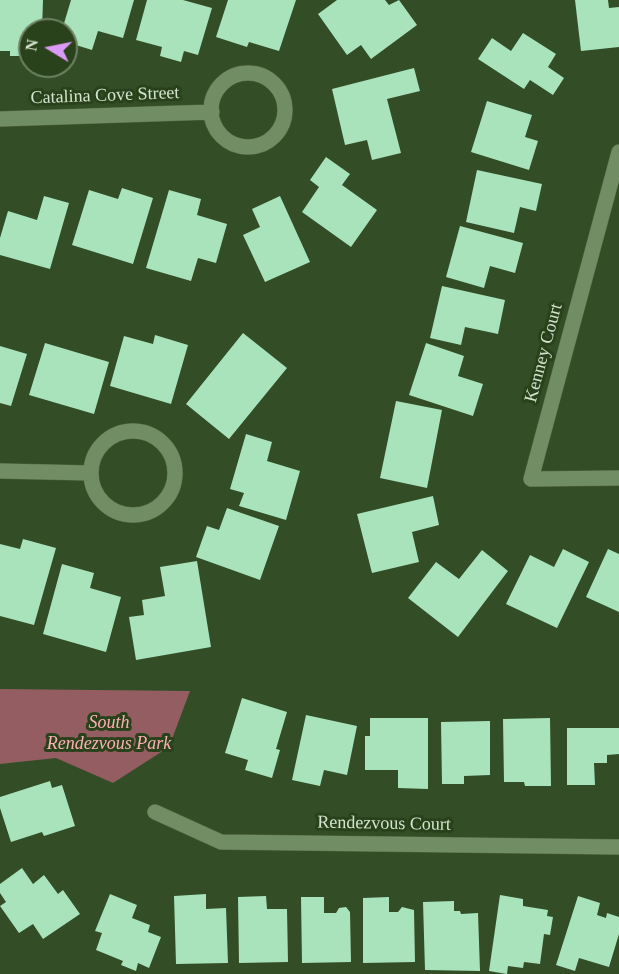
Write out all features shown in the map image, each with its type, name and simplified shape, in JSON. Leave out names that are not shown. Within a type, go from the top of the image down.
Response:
[{"type":"street","points":[[248,73],[269,79],[278,88],[284,102],[285,115],[279,131],[270,140],[259,146],[246,147],[233,144],[222,135],[215,125],[212,112],[216,92],[224,82],[235,75],[248,73]]},
{"type":"street","name":"Catalina Cove Street","points":[[0,119],[212,112]]},
{"type":"street","name":"Kenney Court","points":[[619,152],[531,479],[619,478]]},
{"type":"street","points":[[139,430],[161,441],[174,461],[174,485],[161,506],[139,516],[115,512],[97,496],[90,473],[97,450],[109,439],[115,434],[139,430]]},
{"type":"street","points":[[0,471],[90,473]]},
{"type":"street","name":"Rendezvous Court","points":[[155,812],[220,842],[619,846]]},
{"type":"green space","name":"South Rendezvous Park","points":[[0,689],[190,691],[169,747],[113,783],[56,758],[0,764]]},
{"type":"building","points":[[0,0],[43,0],[42,18],[18,18],[18,56],[10,56],[10,51],[0,51]]},
{"type":"building","points":[[71,0],[134,0],[123,38],[98,31],[92,50],[78,46],[78,18],[66,18]]},
{"type":"building","points":[[147,0],[183,0],[212,8],[198,55],[184,51],[181,62],[160,56],[162,47],[136,40]]},
{"type":"building","points":[[228,0],[296,0],[279,51],[249,42],[247,47],[216,37]]},
{"type":"building","points":[[337,0],[385,0],[389,5],[399,0],[417,25],[371,59],[361,45],[347,55],[318,14]]},
{"type":"building","points":[[575,0],[608,0],[609,8],[619,7],[619,47],[581,51]]},
{"type":"building","points":[[523,33],[556,54],[548,67],[564,78],[553,95],[530,80],[524,89],[478,59],[492,38],[511,51]]},
{"type":"building","points":[[414,68],[420,91],[387,99],[401,153],[372,160],[367,140],[345,145],[332,89]]},
{"type":"building","points":[[487,101],[532,115],[525,137],[538,141],[529,170],[471,152]]},
{"type":"building","points":[[326,157],[350,174],[342,185],[377,210],[351,247],[302,212],[319,187],[310,180]]},
{"type":"building","points":[[477,170],[542,184],[536,211],[520,207],[514,233],[466,222]]},
{"type":"building","points":[[122,188],[153,198],[133,264],[72,245],[89,190],[118,199]]},
{"type":"building","points":[[169,190],[201,199],[197,215],[227,224],[216,263],[198,258],[191,281],[146,268]]},
{"type":"building","points":[[44,196],[69,203],[50,269],[0,255],[0,238],[8,211],[37,220]]},
{"type":"building","points":[[280,196],[310,262],[265,282],[243,235],[260,227],[252,209]]},
{"type":"building","points":[[460,226],[523,243],[515,273],[490,266],[484,288],[446,277]]},
{"type":"building","points":[[442,286],[505,300],[498,334],[465,327],[461,345],[430,338]]},
{"type":"building","points":[[243,333],[287,368],[229,439],[186,404]]},
{"type":"building","points":[[155,335],[188,345],[171,404],[110,386],[124,336],[153,344]]},
{"type":"building","points":[[45,343],[109,362],[94,414],[29,395]]},
{"type":"building","points":[[426,343],[464,356],[458,376],[483,384],[473,416],[409,395]]},
{"type":"building","points":[[0,346],[27,354],[11,406],[0,403]]},
{"type":"building","points":[[396,401],[442,410],[427,488],[380,478]]},
{"type":"building","points":[[246,434],[272,442],[267,461],[300,471],[286,520],[239,506],[244,493],[230,489]]},
{"type":"building","points":[[433,496],[439,525],[412,532],[419,562],[372,573],[357,514]]},
{"type":"building","points":[[227,508],[279,526],[260,580],[196,557],[207,526],[219,530]]},
{"type":"building","points":[[23,539],[56,548],[34,625],[0,616],[0,544],[20,549]]},
{"type":"building","points":[[563,549],[589,562],[557,628],[506,604],[530,555],[554,567]]},
{"type":"building","points":[[608,549],[619,554],[619,612],[586,597]]},
{"type":"building","points":[[482,550],[508,571],[458,637],[408,598],[436,562],[459,579]]},
{"type":"building","points":[[197,561],[211,647],[136,660],[129,617],[144,615],[142,600],[165,596],[160,567]]},
{"type":"building","points":[[62,564],[94,573],[90,588],[121,597],[106,652],[43,634]]},
{"type":"building","points":[[242,698],[287,712],[276,749],[280,750],[272,778],[245,770],[248,760],[225,753]]},
{"type":"building","points":[[306,715],[357,726],[347,775],[324,770],[320,786],[292,780]]},
{"type":"building","points":[[370,718],[428,718],[428,789],[398,788],[398,770],[365,770],[365,736],[370,736]]},
{"type":"building","points":[[550,718],[551,786],[525,786],[524,782],[504,782],[503,719]]},
{"type":"building","points":[[490,721],[490,775],[464,776],[464,784],[442,784],[441,722]]},
{"type":"building","points":[[567,728],[619,728],[619,754],[607,755],[607,763],[594,763],[595,785],[567,785]]},
{"type":"building","points":[[50,781],[52,788],[62,785],[75,826],[44,836],[42,832],[11,842],[0,808],[0,797]]},
{"type":"building","points":[[22,868],[33,884],[44,875],[58,894],[63,890],[80,914],[43,939],[33,924],[19,933],[0,906],[6,902],[0,893],[0,884]]},
{"type":"building","points":[[110,894],[137,905],[132,918],[150,925],[148,932],[161,937],[149,968],[138,963],[136,971],[121,965],[123,961],[96,950],[102,933],[95,931]]},
{"type":"building","points":[[206,894],[206,909],[226,908],[228,963],[176,964],[174,896]]},
{"type":"building","points":[[500,895],[523,899],[523,906],[548,910],[547,916],[553,917],[550,935],[544,934],[540,964],[524,962],[523,968],[508,966],[507,974],[489,971]]},
{"type":"building","points":[[266,896],[267,909],[287,909],[288,962],[239,963],[238,897]]},
{"type":"building","points":[[578,896],[600,903],[597,915],[606,918],[607,913],[619,917],[619,934],[609,967],[579,958],[575,971],[556,965]]},
{"type":"building","points":[[301,897],[324,897],[324,913],[336,913],[339,908],[346,907],[350,912],[351,962],[302,963]]},
{"type":"building","points":[[389,897],[389,912],[398,912],[402,907],[414,910],[415,962],[363,963],[363,898]]},
{"type":"building","points":[[454,901],[454,911],[460,911],[461,914],[478,913],[480,971],[425,970],[423,902]]}]
